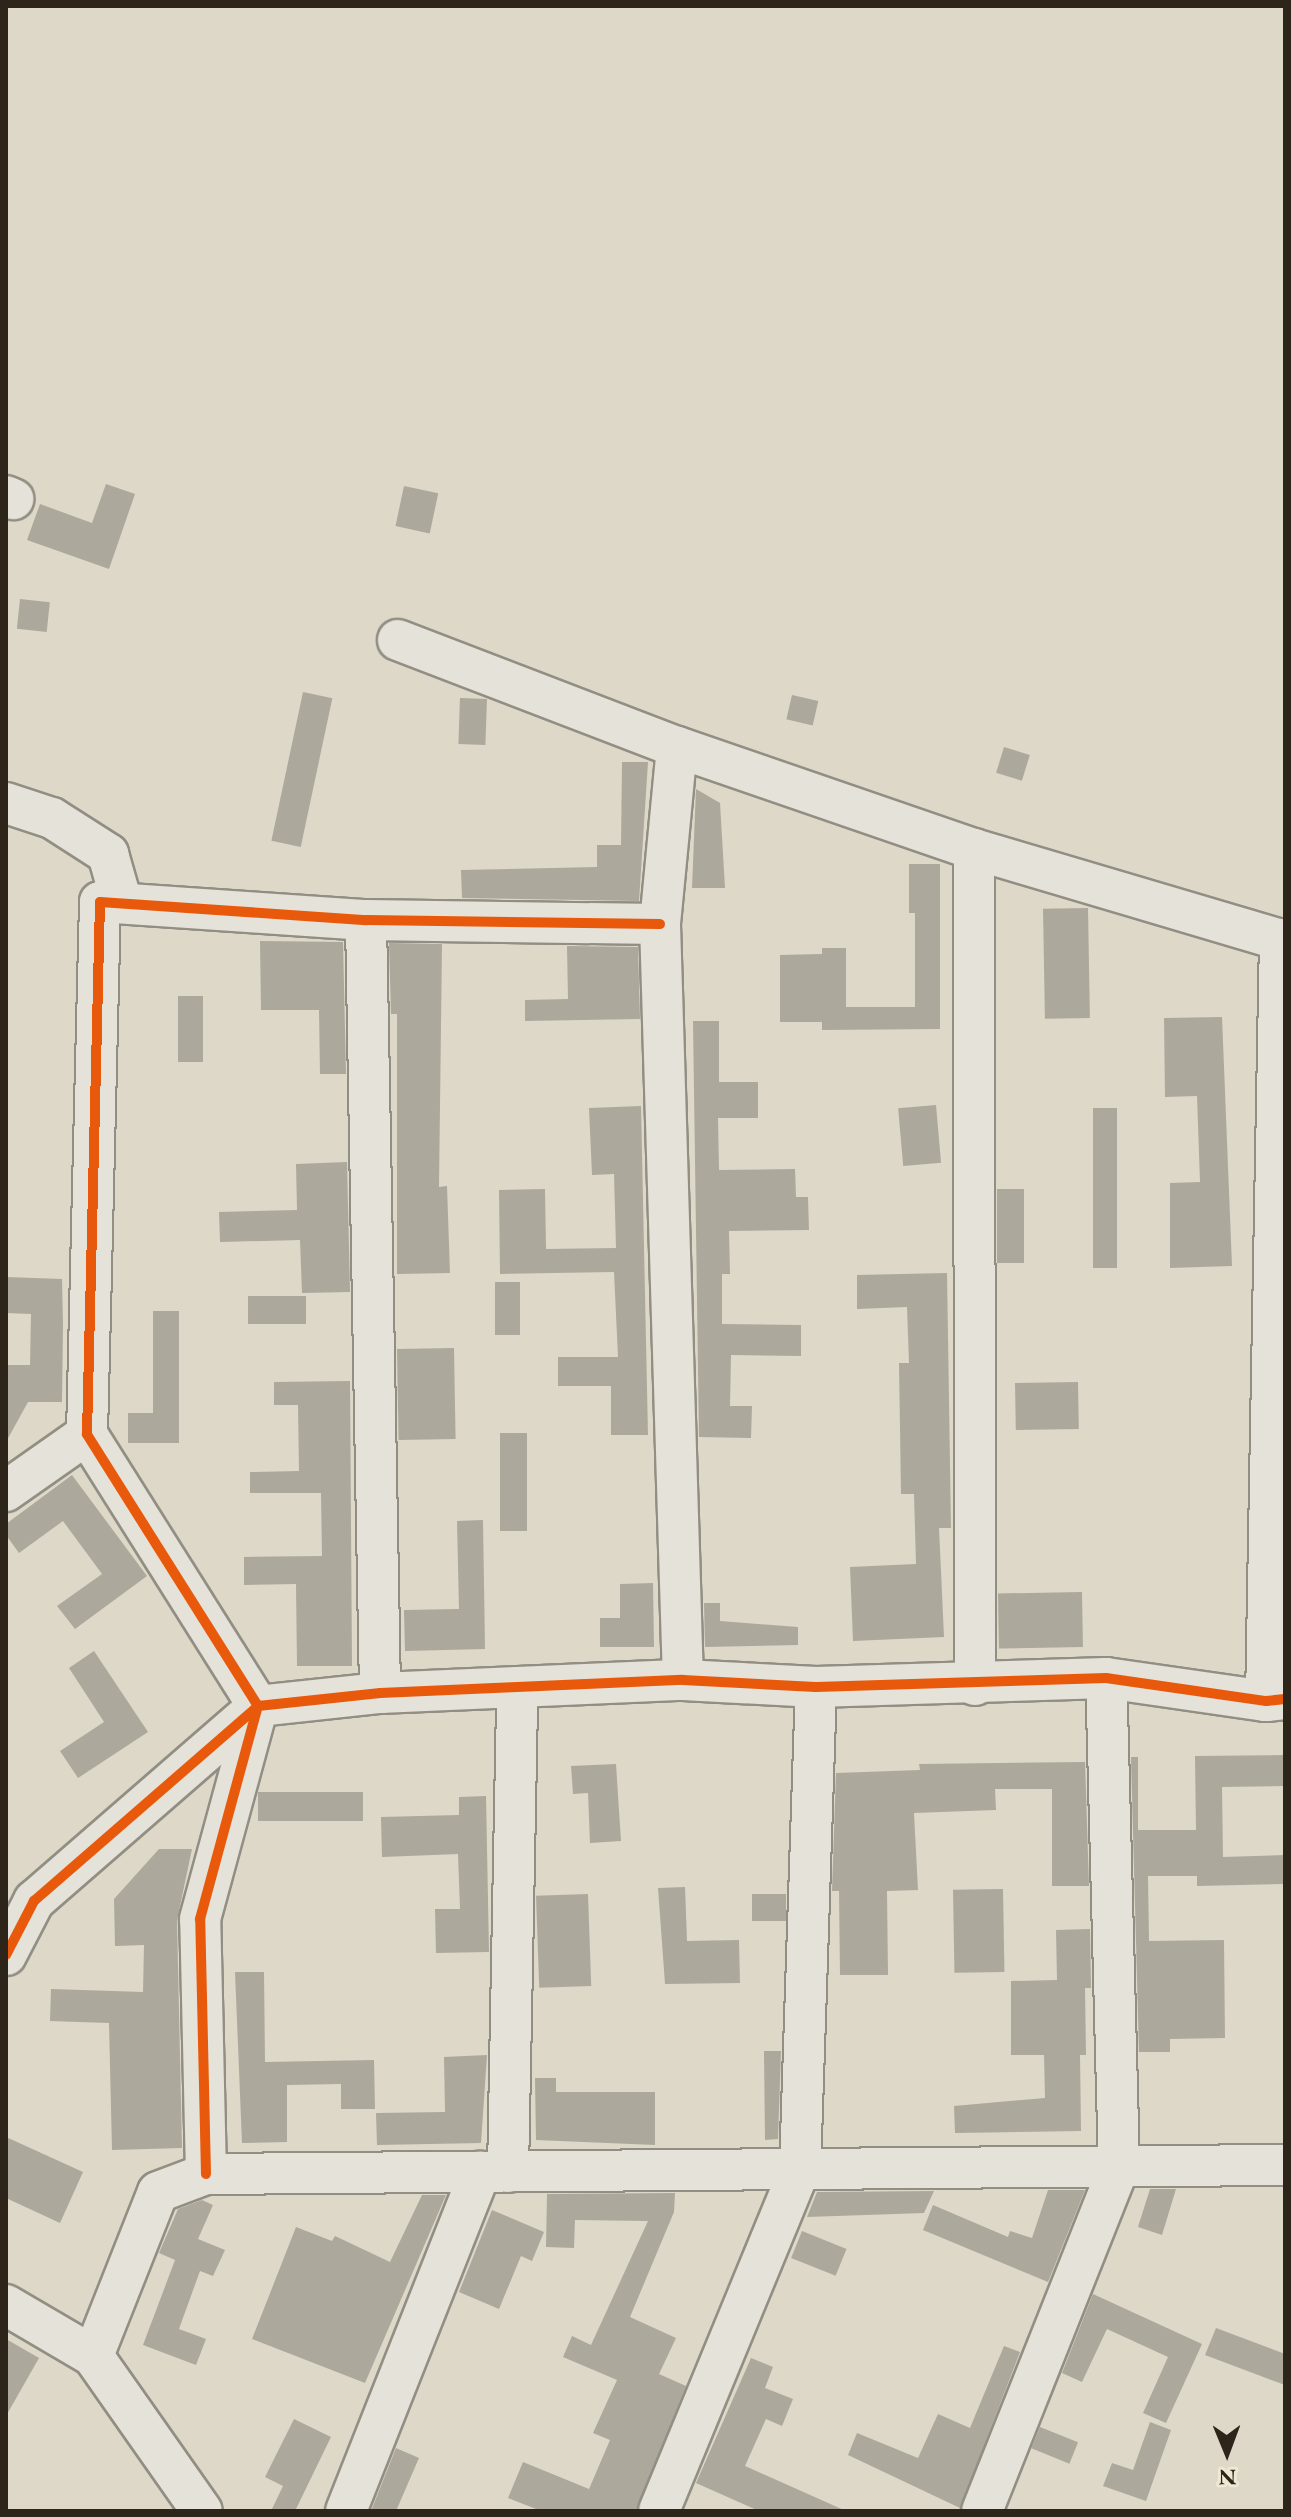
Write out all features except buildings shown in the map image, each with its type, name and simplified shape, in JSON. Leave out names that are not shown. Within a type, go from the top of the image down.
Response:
[{"type":"street","points":[[6,1955],[34,1901],[258,1706],[380,1693],[683,1680],[816,1687],[975,1685],[1106,1678],[1276,1700],[1283,940],[974,849],[677,747],[398,640]]},
{"type":"street","points":[[677,747],[660,924],[683,1680]]},
{"type":"street","points":[[6,803],[52,818],[108,854],[122,903]]},
{"type":"street","points":[[974,849],[975,1685]]},
{"type":"street","points":[[206,2174],[200,1919],[258,1706],[87,1434],[100,902],[366,920],[660,924]]},
{"type":"street","points":[[366,920],[380,1693]]},
{"type":"street","points":[[6,1491],[87,1434]]},
{"type":"street","points":[[982,2511],[1119,2166],[1106,1678]]},
{"type":"street","points":[[346,2511],[494,2172],[517,1687]]},
{"type":"street","points":[[659,2511],[800,2169],[816,1687]]},
{"type":"street","points":[[93,2356],[158,2192],[206,2174],[1285,2165]]},
{"type":"street","points":[[6,2305],[93,2356],[202,2511]]},
{"type":"cycle path","points":[[206,2174],[200,1919],[258,1706],[87,1434],[100,902],[366,920],[660,924]]},
{"type":"cycle path","points":[[6,1955],[34,1901],[258,1706],[380,1693],[683,1680],[816,1687],[1106,1678],[1266,1701],[1285,1699]]}]
